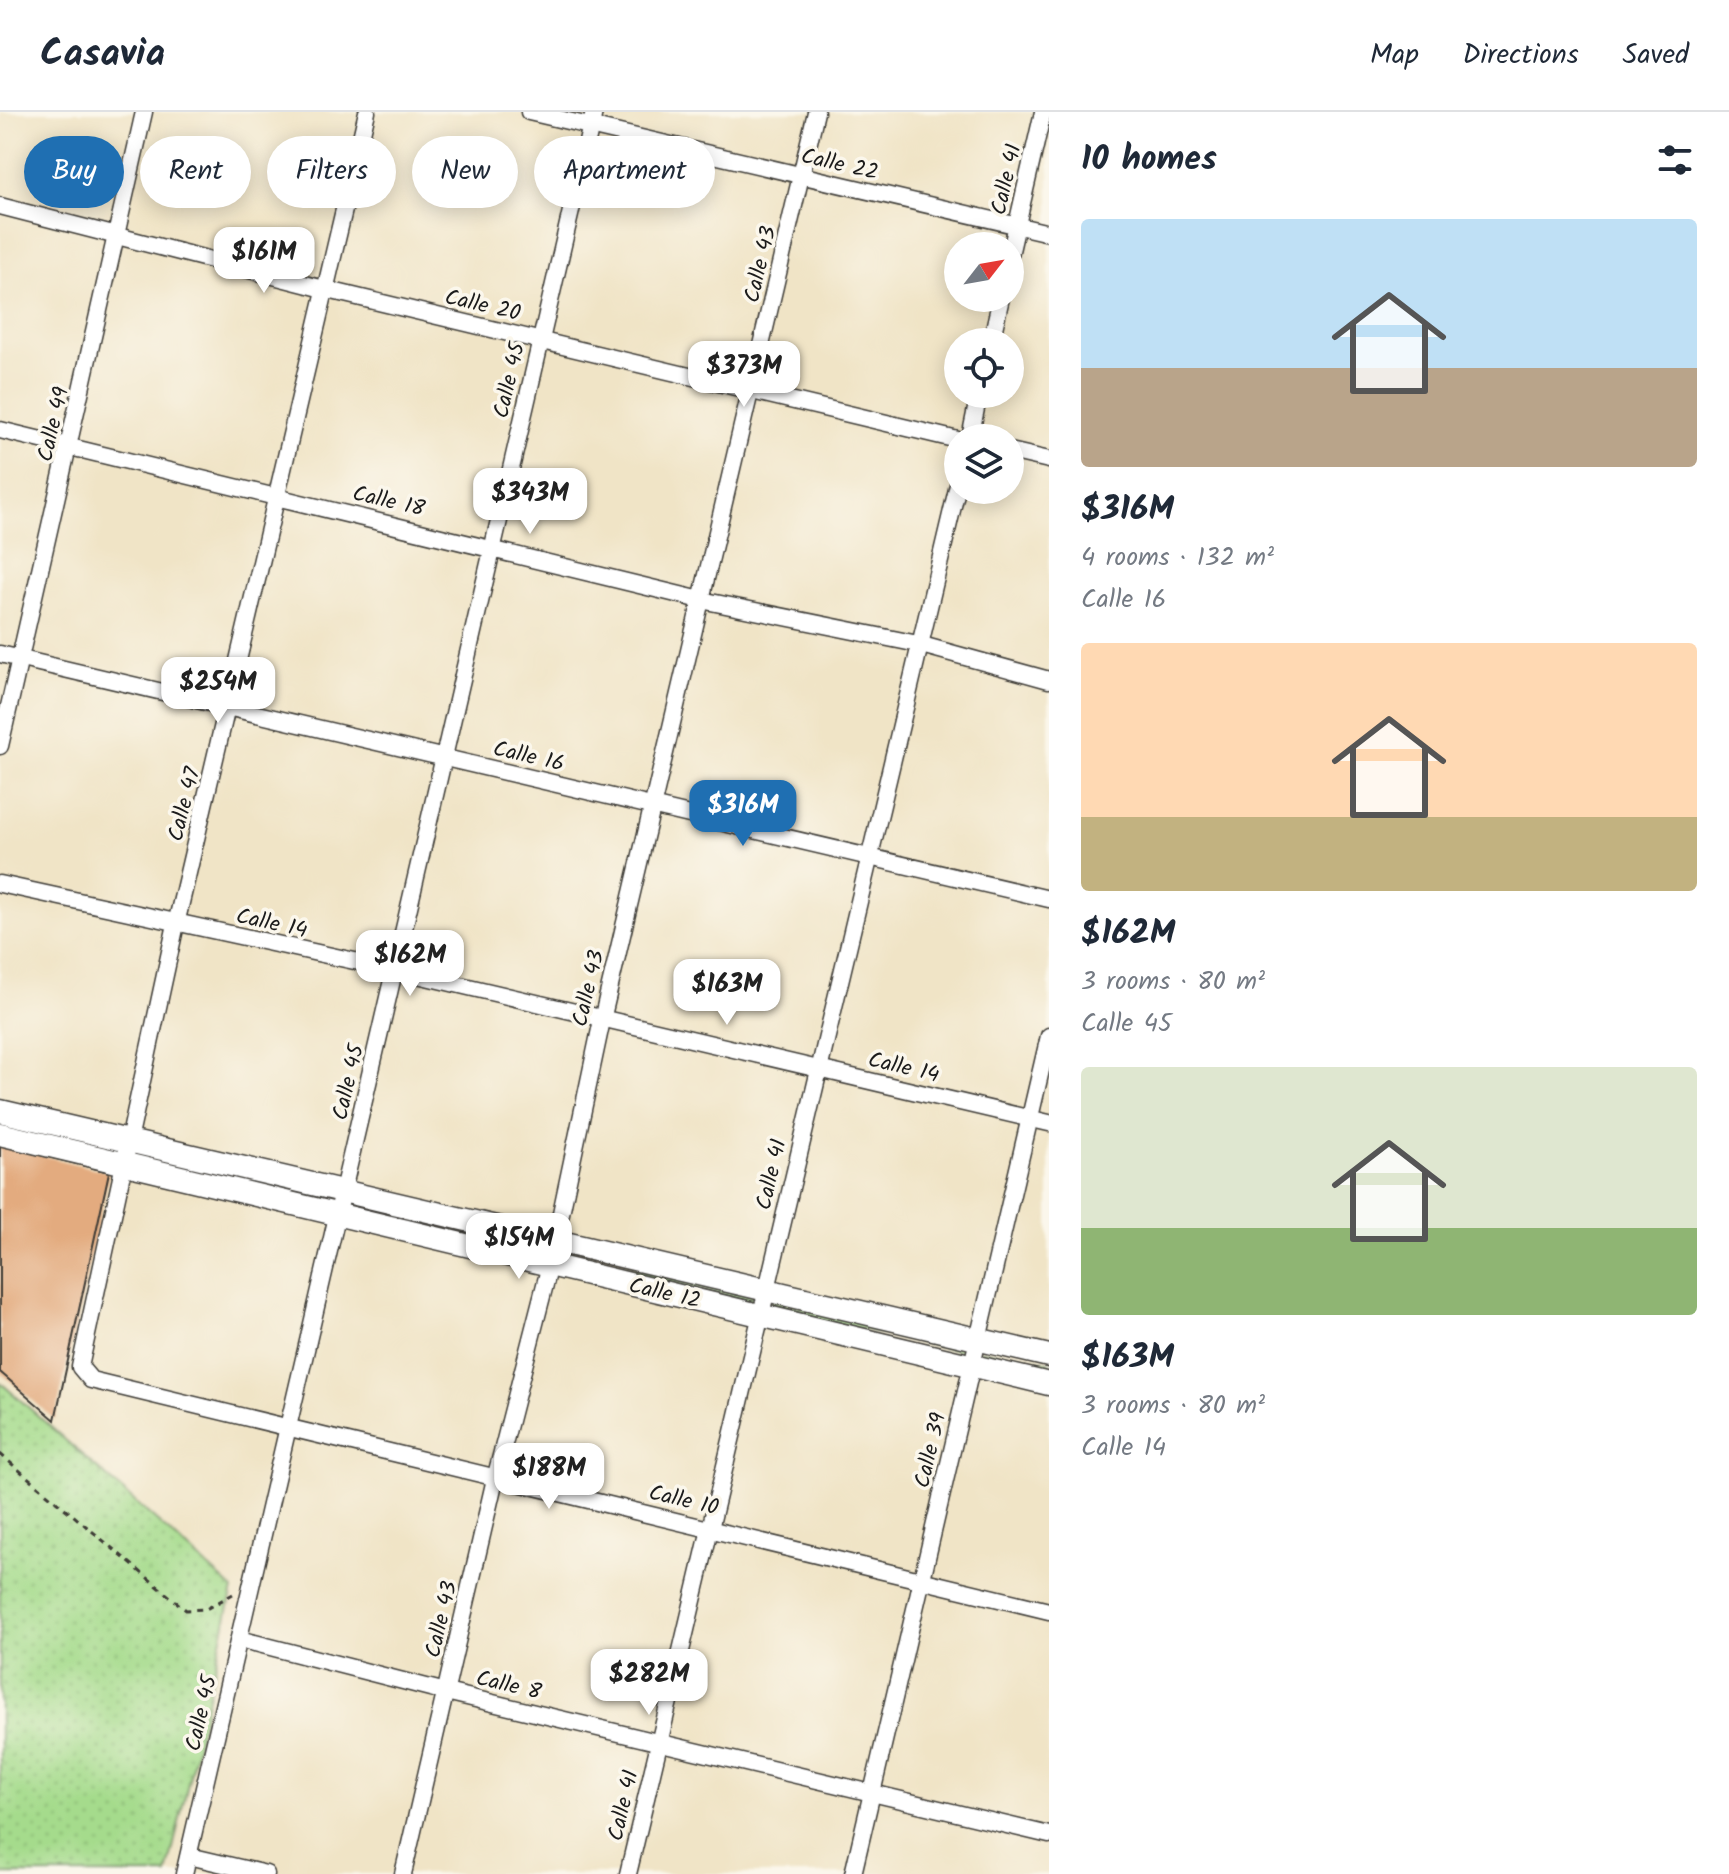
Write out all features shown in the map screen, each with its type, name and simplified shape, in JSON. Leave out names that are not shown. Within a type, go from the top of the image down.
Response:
[{"type":"street","name":"Calle 49","points":[[0,746],[118,238],[144,112]]},
{"type":"street","name":"Calle 47","points":[[80,1367],[176,924],[328,290],[367,112]]},
{"type":"street","name":"Calle 22","points":[[529,112],[593,120],[800,177],[1049,233]]},
{"type":"street","name":"Calle 43","points":[[403,1874],[495,1479],[556,1240],[602,1020],[753,391],[816,112]]},
{"type":"street","name":"Calle 41","points":[[1015,232],[1043,112]]},
{"type":"street","name":"Calle 45","points":[[184,1874],[593,120]]},
{"type":"street","name":"Calle 20","points":[[0,206],[328,290],[944,437]]},
{"type":"street","name":"Calle 18","points":[[0,430],[493,547],[701,600],[918,644],[1049,680]]},
{"type":"street","points":[[1024,454],[1049,460]]},
{"type":"street","name":"Calle 41","points":[[628,1874],[953,504]]},
{"type":"street","name":"Calle 16","points":[[0,654],[1049,899]]},
{"type":"street","name":"Calle 14","points":[[0,884],[396,970],[1049,1123]]},
{"type":"street","name":"Calle 39","points":[[853,1874],[1049,1036]]},
{"type":"street","name":"Calle 12","points":[[0,1111],[1049,1356]]},
{"type":"street","name":"Calle 12","points":[[0,1134],[1049,1384]]},
{"type":"street","name":"Calle 10","points":[[80,1367],[91,1380],[289,1426],[495,1479],[922,1577],[1049,1611]]},
{"type":"street","name":"Calle 8","points":[[239,1639],[446,1692],[659,1740],[1049,1835]]},
{"type":"street","points":[[189,1856],[266,1874]]},
{"type":"path","points":[[0,1454],[186,1610],[206,1609],[235,1593]]},
{"type":"green space","points":[[357,1204],[546,1245],[546,1254],[356,1209]]},
{"type":"green space","points":[[564,1252],[754,1296],[753,1303],[563,1258]]},
{"type":"green space","points":[[771,1300],[965,1346],[963,1352],[771,1309]]},
{"type":"green space","points":[[979,1350],[1049,1362],[1049,1377],[981,1361]]},
{"type":"green space","points":[[0,1382],[233,1589],[167,1874],[0,1874]]},
{"type":"building","points":[[0,1145],[109,1172],[55,1420],[0,1372]]}]
